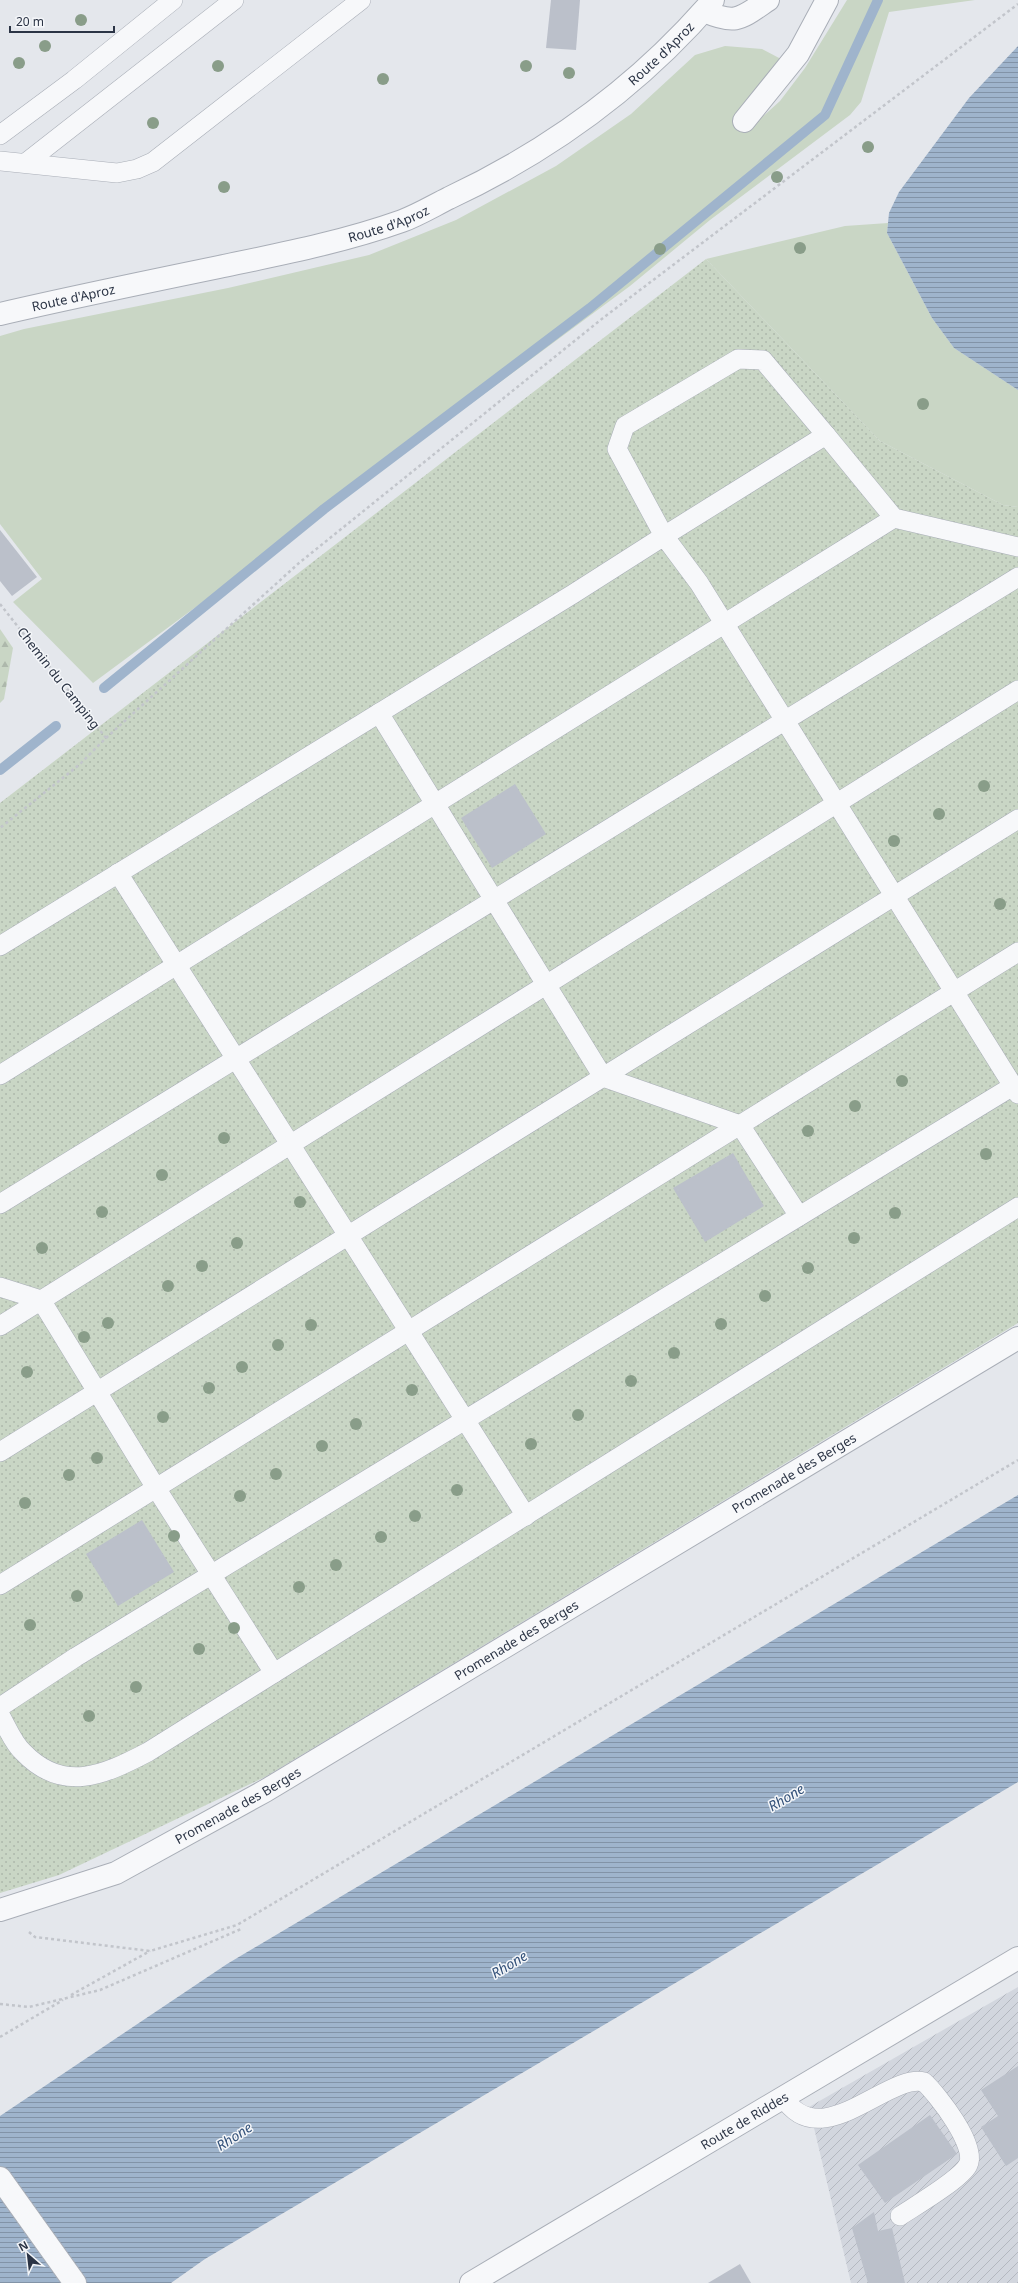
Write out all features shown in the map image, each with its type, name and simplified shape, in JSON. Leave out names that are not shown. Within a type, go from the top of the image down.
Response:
[{"type":"street","points":[[708,5],[722,19],[741,18],[768,0]]},
{"type":"street","points":[[744,121],[798,54],[827,0]]},
{"type":"street","name":"Route d'Aproz","points":[[0,314],[86,294],[303,250],[402,220],[483,182],[564,134],[627,86],[708,5]]},
{"type":"street","name":"Promenade des Berges","points":[[0,1910],[116,1873],[265,1791],[1018,1338]]},
{"type":"street","name":"Route de Riddes","points":[[471,2283],[1018,1958]]},
{"type":"street","points":[[0,2178],[75,2283]]},
{"type":"lane","points":[[0,135],[74,80],[173,0]]},
{"type":"lane","points":[[27,162],[234,0]]},
{"type":"lane","points":[[0,161],[27,162],[117,173],[137,169],[153,162],[361,0]]},
{"type":"lane","points":[[0,1706],[76,1657],[799,1216],[1016,1090],[699,583],[664,536],[616,449],[625,426],[738,359],[763,360],[894,518],[1018,547]]},
{"type":"lane","points":[[0,946],[379,713],[826,435]]},
{"type":"lane","points":[[0,1075],[894,518]]},
{"type":"lane","points":[[0,1204],[1018,577]]},
{"type":"lane","points":[[0,1326],[837,805],[1018,690]]},
{"type":"lane","points":[[379,713],[603,1077],[740,1125],[799,1216]]},
{"type":"lane","points":[[0,1452],[1018,819]]},
{"type":"lane","points":[[118,873],[526,1516]]},
{"type":"lane","points":[[0,1585],[1018,952]]},
{"type":"lane","points":[[0,1715],[22,1752],[47,1772],[75,1779],[114,1770],[148,1752],[1018,1207]]},
{"type":"lane","points":[[0,1287],[41,1300],[96,1392],[274,1673]]},
{"type":"lane","points":[[783,2097],[788,2105],[802,2115],[818,2118],[839,2114],[857,2108],[908,2081],[924,2082],[935,2092],[961,2133],[969,2149],[970,2159],[968,2165],[958,2176],[900,2216]]},
{"type":"path","points":[[106,738],[299,563],[603,318],[1018,4]]},
{"type":"path","name":"Chemin du Camping","points":[[0,604],[106,738],[79,765],[0,828]]},
{"type":"path","points":[[0,2038],[150,1951],[238,1925],[1018,1460]]},
{"type":"path","points":[[24,1929],[35,1937],[150,1951]]},
{"type":"path","points":[[0,2004],[29,2007],[100,1990],[241,1929]]},
{"type":"shaded area","points":[[1018,1987],[1018,2283],[851,2283],[809,2107]]},
{"type":"green space","points":[[847,0],[975,0],[889,12],[861,102],[850,115],[710,220],[630,286],[93,683],[13,602],[42,579],[0,524],[0,336],[24,329],[228,288],[369,255],[456,220],[556,166],[631,114],[695,55],[725,46],[762,49],[781,59],[733,124],[751,127],[780,101],[805,68]]},
{"type":"green space","points":[[888,223],[887,233],[932,318],[954,348],[1018,390],[1018,507],[1003,505],[880,441],[706,259],[845,226]]},
{"type":"green space","points":[[706,259],[880,441],[1003,505],[1018,507],[1018,1323],[265,1777],[59,1875],[0,1893],[0,803]]},
{"type":"green space","points":[[0,629],[13,648],[4,699],[0,703]]},
{"type":"water","points":[[1018,46],[1018,390],[954,348],[932,318],[887,233],[889,213],[899,192],[969,98]]},
{"type":"water","name":"Rhone","points":[[1018,1495],[1018,1782],[205,2259],[171,2283],[0,2283],[0,2116],[227,1964]]},
{"type":"building","points":[[551,0],[580,0],[576,50],[546,48]]},
{"type":"building","points":[[0,530],[37,577],[12,596],[0,581]]},
{"type":"building","points":[[515,784],[546,834],[492,868],[461,818]]},
{"type":"building","points":[[733,1153],[764,1206],[705,1242],[673,1188]]},
{"type":"building","points":[[142,1520],[174,1572],[118,1606],[86,1554]]},
{"type":"building","points":[[1018,2066],[1018,2158],[1006,2166],[981,2127],[998,2116],[981,2090]]},
{"type":"building","points":[[930,2115],[957,2154],[885,2203],[858,2165]]},
{"type":"building","points":[[874,2212],[878,2231],[892,2228],[905,2283],[868,2283],[852,2228]]},
{"type":"building","points":[[740,2264],[751,2283],[708,2283]]},
{"type":"waterway","points":[[104,688],[324,509],[590,308],[825,115],[878,0]]},
{"type":"waterway","points":[[0,770],[56,726]]}]
